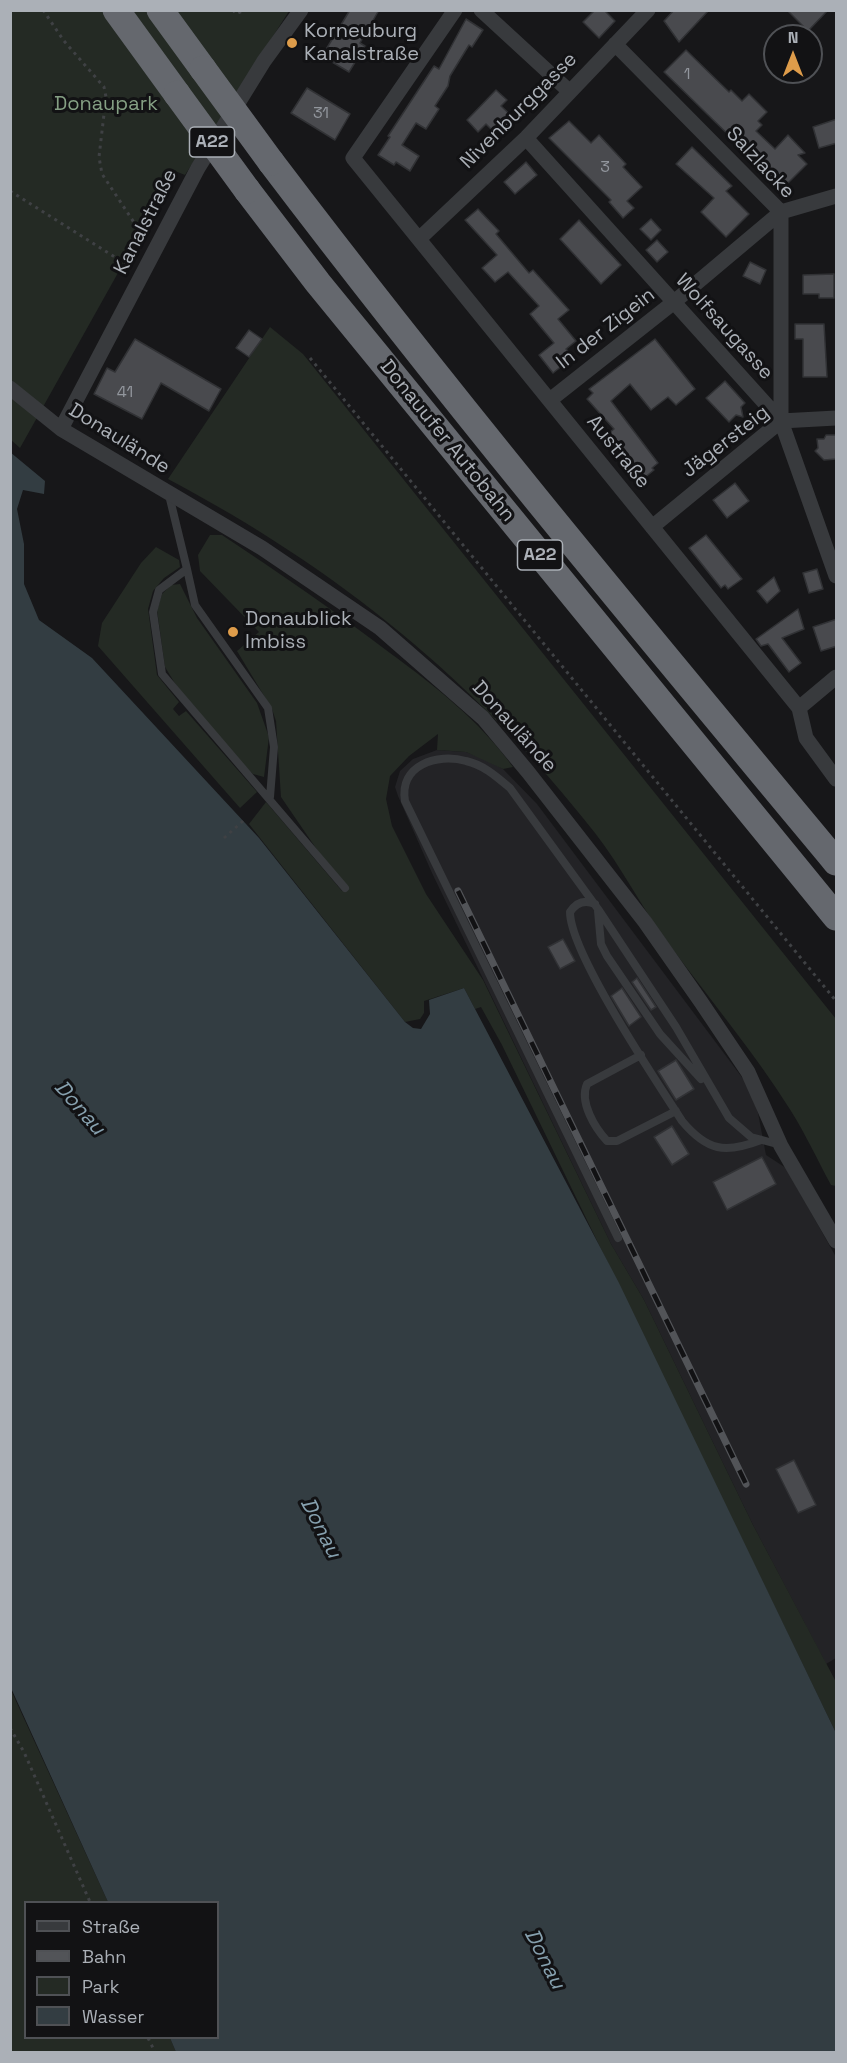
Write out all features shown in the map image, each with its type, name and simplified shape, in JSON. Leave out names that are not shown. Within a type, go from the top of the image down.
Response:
[{"type":"highway","name":"Donauufer Autobahn","points":[[116,10],[318,283],[837,917]]},
{"type":"highway","name":"Donauufer Autobahn","points":[[160,10],[271,162],[515,474],[837,862]]},
{"type":"street","name":"Kanalstraße","points":[[61,429],[198,168],[264,61],[301,10]]},
{"type":"street","name":"Austraße","points":[[455,10],[353,158],[799,708],[806,738],[837,779]]},
{"type":"street","points":[[481,10],[569,91]]},
{"type":"street","name":"Nivenburggasse","points":[[419,239],[526,138],[648,10]]},
{"type":"street","name":"Salzlacke","points":[[615,44],[781,212],[781,422]]},
{"type":"street","name":"Wolfsaugasse","points":[[526,138],[781,422],[837,576]]},
{"type":"street","name":"In der Zigein","points":[[550,400],[674,302],[781,212],[837,196]]},
{"type":"street","name":"Donaulände","points":[[10,388],[61,429],[262,549],[380,628],[483,718],[602,866],[689,984],[748,1072],[781,1146],[837,1241]]},
{"type":"street","name":"Jägersteig","points":[[652,527],[781,422],[837,418]]},
{"type":"street","points":[[799,708],[837,677]]},
{"type":"lane","points":[[169,495],[195,605],[268,708],[274,747],[270,798]]},
{"type":"lane","points":[[187,569],[159,590],[153,612],[162,674],[241,770],[270,798],[345,888]]},
{"type":"lane","points":[[618,1238],[405,801],[403,790],[409,773],[427,763],[453,758],[467,761],[493,773],[510,788],[596,907],[675,1027],[729,1118],[751,1137],[781,1146]]},
{"type":"lane","points":[[596,907],[584,902],[574,907],[570,912],[572,928],[591,970],[676,1111],[696,1137],[712,1148],[746,1146],[763,1139]]},
{"type":"lane","points":[[596,907],[601,944],[607,956],[660,1034],[710,1089]]},
{"type":"lane","points":[[641,1054],[587,1084],[584,1097],[600,1134],[607,1141],[617,1141],[676,1111]]},
{"type":"path","points":[[43,10],[64,41],[104,87],[106,97],[99,157],[102,174],[154,253]]},
{"type":"path","points":[[233,10],[236,14],[244,10]]},
{"type":"path","points":[[10,191],[143,276]]},
{"type":"path","points":[[310,358],[837,1001]]},
{"type":"path","points":[[224,838],[243,821]]},
{"type":"path","points":[[10,1728],[24,1752],[90,1901]]},
{"type":"shaded area","points":[[437,750],[466,752],[488,760],[503,769],[537,804],[747,1084],[758,1113],[766,1155],[786,1168],[836,1257],[836,1658],[826,1664],[753,1525],[644,1300],[611,1244],[432,873],[398,796],[395,787],[400,771],[413,759]]},
{"type":"green space","name":"Donaupark","points":[[11,11],[289,11],[185,175],[175,171],[20,448],[11,440]]},
{"type":"green space","points":[[270,327],[303,354],[836,1019],[836,1186],[831,1185],[802,1129],[777,1089],[681,961],[595,833],[502,726],[401,633],[346,590],[290,551],[168,479]]},
{"type":"green space","points":[[210,535],[222,535],[243,549],[328,607],[424,679],[471,719],[513,767],[503,769],[466,752],[437,750],[438,734],[409,756],[390,776],[386,799],[392,826],[426,894],[483,980],[611,1244],[644,1300],[753,1525],[835,1680],[836,1733],[502,1045],[481,1007],[475,1009],[464,988],[424,1001],[424,1013],[420,1019],[405,1022],[249,824],[266,802],[342,891],[347,886],[322,857],[281,797],[276,721],[272,709],[237,651],[259,632],[200,571],[198,555]]},
{"type":"green space","points":[[156,547],[179,560],[180,567],[164,578],[153,591],[148,609],[157,675],[179,702],[173,709],[179,716],[186,711],[257,792],[240,808],[98,646],[102,623],[141,563]]},
{"type":"green space","points":[[180,584],[197,618],[257,703],[269,737],[264,777],[253,774],[241,763],[176,685],[165,667],[157,610],[162,594],[171,585]]},
{"type":"green space","points":[[10,1688],[108,1901],[24,1901],[24,2039],[170,2039],[176,2052],[11,2052]]},
{"type":"water","name":"Donau","points":[[10,452],[45,481],[44,494],[23,490],[17,509],[24,544],[24,584],[39,620],[92,658],[259,838],[405,1022],[413,1028],[421,1029],[430,1014],[429,1000],[464,988],[619,1283],[836,1733],[836,2052],[176,2052],[170,2039],[219,2039],[219,1901],[108,1901],[11,1688]]},
{"type":"building","points":[[350,10],[379,10],[360,43],[365,46],[349,72],[322,56]]},
{"type":"building","points":[[595,10],[604,10],[615,21],[599,38],[583,22]]},
{"type":"building","points":[[674,10],[709,10],[679,42],[664,21]]},
{"type":"building","points":[[787,10],[828,10],[815,24],[801,24]]},
{"type":"building","points":[[466,19],[483,30],[472,47],[469,45],[450,76],[448,86],[435,106],[439,109],[426,129],[416,123],[402,145],[419,156],[410,171],[396,162],[394,165],[378,155],[434,66],[439,69]]},
{"type":"building","points":[[686,50],[729,92],[731,90],[742,101],[749,94],[767,112],[758,121],[762,125],[756,131],[775,149],[788,135],[805,153],[798,155],[807,164],[783,188],[664,72]]},
{"type":"building","points":[[307,88],[350,114],[335,140],[291,113]]},
{"type":"building","points":[[496,90],[507,100],[501,106],[516,120],[499,137],[486,124],[478,132],[467,120]]},
{"type":"building","points":[[837,119],[837,143],[819,148],[813,127]]},
{"type":"building","points":[[569,121],[591,143],[599,135],[626,164],[623,167],[642,187],[627,201],[634,208],[623,218],[609,202],[611,200],[549,138]]},
{"type":"building","points":[[692,147],[732,186],[726,191],[749,214],[726,237],[701,212],[714,198],[676,164]]},
{"type":"building","points":[[526,162],[537,175],[515,194],[504,182]]},
{"type":"building","points":[[478,209],[499,231],[496,234],[529,273],[533,270],[569,310],[558,319],[576,341],[566,349],[573,357],[553,373],[539,355],[554,343],[530,314],[539,306],[508,272],[495,282],[482,268],[497,255],[465,220]]},
{"type":"building","points":[[651,219],[661,230],[651,240],[640,229]]},
{"type":"building","points":[[579,220],[621,265],[601,284],[560,239]]},
{"type":"building","points":[[657,240],[668,252],[657,262],[646,250]]},
{"type":"building","points":[[750,262],[766,270],[760,284],[743,276]]},
{"type":"building","points":[[834,274],[834,298],[819,298],[819,294],[803,294],[803,275]]},
{"type":"building","points":[[795,324],[824,324],[827,377],[803,377],[803,339],[795,339]]},
{"type":"building","points":[[249,330],[262,339],[249,357],[236,348]]},
{"type":"building","points":[[135,339],[221,389],[209,411],[161,383],[142,419],[94,394],[107,368],[115,372]]},
{"type":"building","points":[[655,339],[695,389],[676,405],[668,397],[651,410],[630,384],[611,401],[658,463],[652,468],[654,470],[639,482],[604,437],[614,429],[587,399],[593,393],[589,389]]},
{"type":"building","points":[[725,381],[745,403],[741,407],[743,417],[736,415],[729,422],[706,398]]},
{"type":"building","points":[[826,435],[837,435],[837,459],[824,460],[815,451],[818,448],[817,439],[824,439]]},
{"type":"building","points":[[735,483],[749,501],[727,518],[713,500]]},
{"type":"building","points":[[706,535],[742,579],[728,589],[725,585],[721,588],[689,548]]},
{"type":"building","points":[[817,569],[823,589],[809,593],[803,573]]},
{"type":"building","points":[[774,577],[780,591],[767,603],[757,591]]},
{"type":"building","points":[[798,609],[804,629],[782,638],[801,663],[789,672],[768,644],[761,646],[756,639]]},
{"type":"building","points":[[837,619],[837,646],[821,651],[813,627]]},
{"type":"building","points":[[563,939],[575,961],[560,969],[548,947]]},
{"type":"building","points":[[637,978],[656,1007],[651,1010],[632,982]]},
{"type":"building","points":[[622,988],[641,1017],[629,1026],[611,996]]},
{"type":"building","points":[[676,1060],[694,1089],[676,1100],[658,1071]]},
{"type":"building","points":[[672,1126],[689,1154],[672,1165],[654,1137]]},
{"type":"building","points":[[762,1157],[776,1184],[727,1210],[713,1182]]},
{"type":"building","points":[[794,1460],[816,1505],[798,1513],[776,1469]]},
{"type":"railway","points":[[458,891],[746,1484]]},
{"type":"place","name":"Korneuburg Kanalstraße","points":[[292,43]]},
{"type":"place","name":"Donaublick Imbiss","points":[[233,632]]}]
